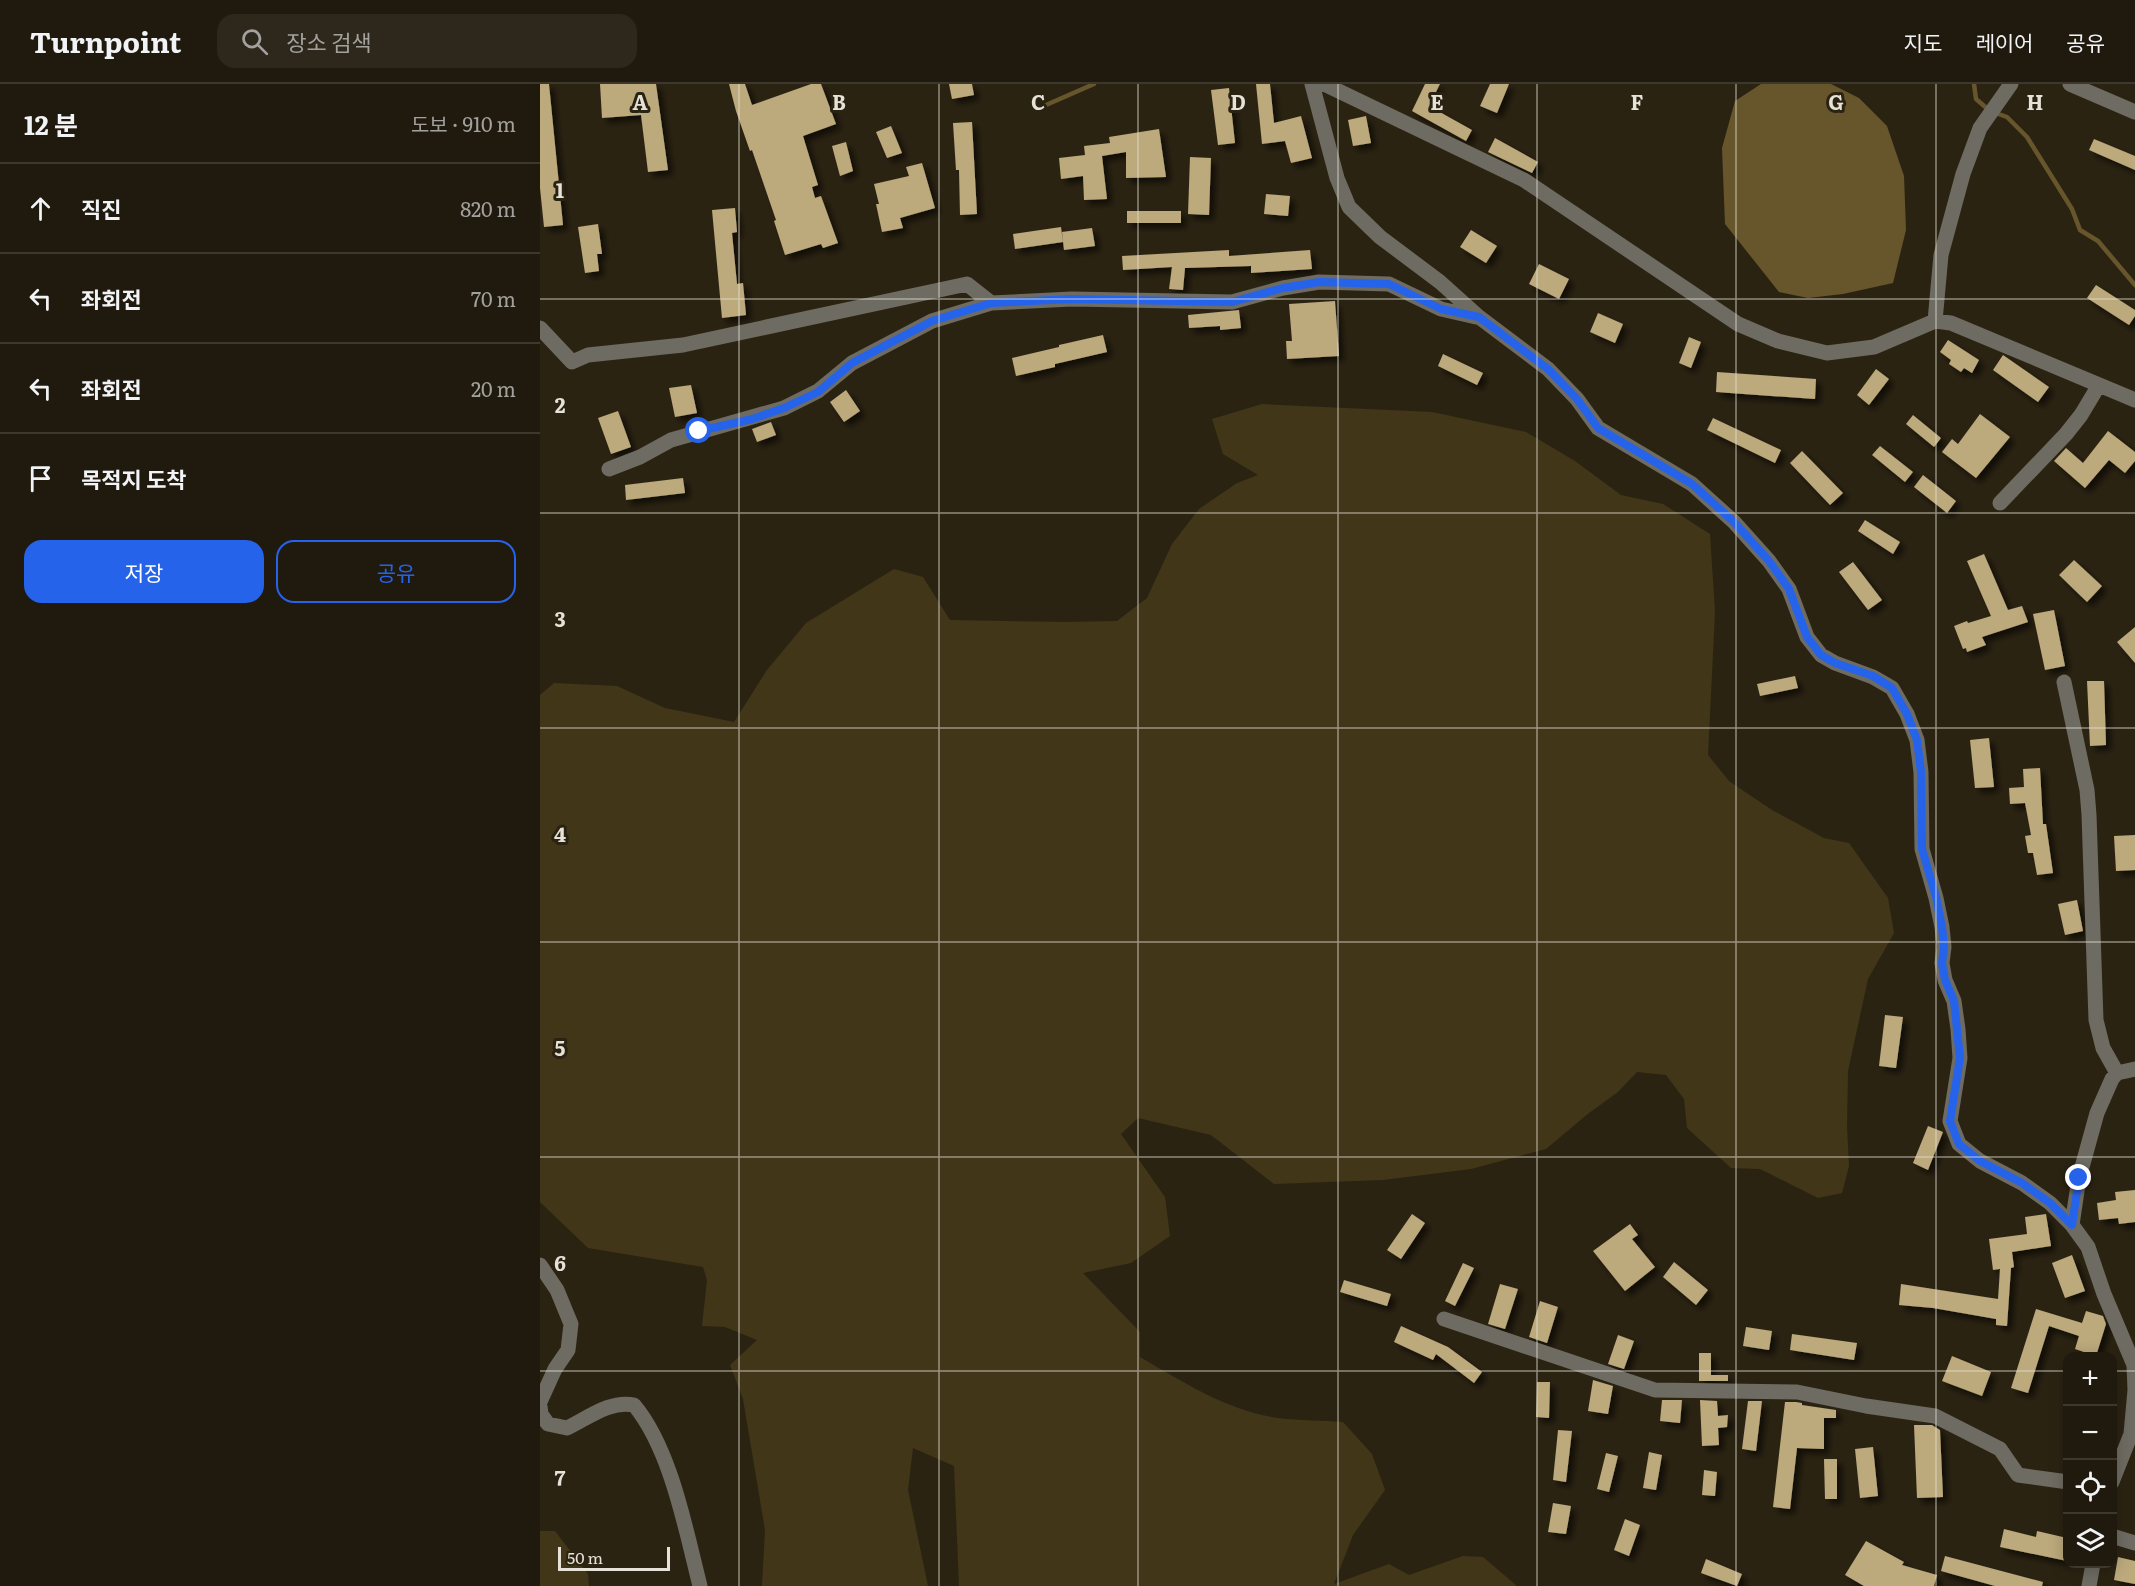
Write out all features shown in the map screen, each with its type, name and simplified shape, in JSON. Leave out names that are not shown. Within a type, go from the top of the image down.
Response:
[{"type":"street","points":[[1312,84],[1337,178],[1349,207],[1380,237],[1548,369],[1577,399],[1598,428],[1692,484],[1734,522],[1769,561],[1789,589],[1807,637],[1821,655],[1835,663],[1873,676],[1892,688],[1907,714],[1917,740],[1921,772],[1922,849],[1942,927],[1944,947],[1942,963],[1945,980],[1954,1001],[1960,1058],[1950,1121],[1959,1144],[1980,1161],[2022,1183],[2050,1203],[2072,1225],[2088,1247],[2104,1294],[2132,1350],[2134,1365],[2135,1390],[2131,1434],[2117,1469]]},
{"type":"street","points":[[1324,84],[1524,180],[1738,324],[1779,341],[1827,353],[1874,347],[1935,321],[1951,323],[2135,400]]},
{"type":"street","points":[[1935,321],[1941,255],[1963,174],[1980,128],[2011,84]]},
{"type":"street","points":[[2070,84],[2135,112]]},
{"type":"street","points":[[609,469],[640,457],[671,440],[784,408],[818,392],[852,363],[932,321],[991,303],[1072,299],[1232,302],[1283,288],[1319,282],[1389,284],[1441,309],[1479,317]]},
{"type":"street","points":[[540,327],[572,362],[588,355],[683,345],[967,284],[991,303]]},
{"type":"street","points":[[2000,503],[2067,434],[2099,385]]},
{"type":"street","points":[[2064,682],[2087,790],[2090,815],[2096,1020],[2103,1048],[2117,1073]]},
{"type":"street","points":[[2072,1225],[2079,1178],[2097,1113],[2117,1073],[2135,1069]]},
{"type":"street","points":[[540,1265],[557,1290],[571,1324],[568,1350],[555,1369],[540,1404],[541,1414],[548,1424],[567,1428],[608,1407],[622,1403],[634,1405],[648,1425],[666,1460],[700,1586]]},
{"type":"street","points":[[1443,1319],[1655,1390],[1797,1392],[1866,1406],[1935,1416],[2000,1449],[2018,1475],[2063,1481]]},
{"type":"street","points":[[2117,1538],[2135,1543]]},
{"type":"street","points":[[2089,1586],[2092,1568]]},
{"type":"shaded area","points":[[1761,84],[1831,84],[1859,98],[1887,126],[1904,176],[1906,230],[1893,283],[1843,294],[1808,298],[1779,292],[1725,224],[1722,148],[1735,101]]},
{"type":"shaded area","points":[[1262,404],[1432,412],[1526,432],[1575,461],[1621,495],[1663,504],[1710,534],[1715,612],[1708,755],[1729,781],[1772,810],[1824,838],[1849,843],[1888,898],[1894,933],[1868,979],[1848,1071],[1849,1166],[1842,1193],[1818,1198],[1760,1169],[1731,1168],[1687,1128],[1684,1099],[1666,1075],[1637,1072],[1618,1092],[1546,1149],[1471,1169],[1383,1180],[1274,1184],[1211,1135],[1138,1118],[1121,1134],[1165,1197],[1170,1236],[1131,1263],[1083,1273],[1140,1332],[1140,1357],[1206,1394],[1241,1409],[1278,1418],[1343,1422],[1372,1454],[1385,1490],[1353,1535],[1334,1584],[1389,1564],[1409,1575],[1463,1556],[1483,1557],[1517,1586],[959,1586],[954,1466],[913,1448],[908,1490],[928,1586],[762,1586],[765,1530],[743,1399],[730,1365],[757,1340],[725,1327],[702,1326],[707,1280],[703,1267],[588,1248],[540,1202],[540,695],[554,683],[617,686],[665,708],[734,722],[767,670],[806,623],[894,569],[923,577],[950,620],[1117,621],[1147,598],[1172,544],[1199,509],[1237,483],[1258,475],[1223,454],[1212,419]]},
{"type":"shaded area","points":[[540,1531],[555,1531],[588,1574],[589,1586],[540,1586]]},
{"type":"building","points":[[540,84],[549,84],[563,225],[544,227],[540,188]]},
{"type":"building","points":[[600,84],[656,84],[668,170],[648,172],[641,115],[602,118]]},
{"type":"building","points":[[729,84],[745,84],[752,105],[811,84],[821,84],[836,124],[803,136],[818,185],[812,187],[815,198],[821,196],[838,243],[823,248],[821,244],[785,255],[774,221],[776,220],[736,111]]},
{"type":"building","points":[[949,84],[972,84],[974,95],[952,99]]},
{"type":"building","points":[[1256,84],[1270,84],[1274,123],[1301,116],[1312,158],[1291,163],[1285,141],[1262,144]]},
{"type":"building","points":[[1425,84],[1440,84],[1429,106],[1472,130],[1466,141],[1412,111]]},
{"type":"building","points":[[1490,84],[1509,84],[1497,113],[1480,106]]},
{"type":"building","points":[[1229,88],[1235,143],[1218,145],[1211,90]]},
{"type":"building","points":[[1366,116],[1371,143],[1353,146],[1348,120]]},
{"type":"building","points":[[972,122],[977,214],[960,215],[959,170],[956,170],[953,123]]},
{"type":"building","points":[[891,126],[902,153],[887,158],[876,132]]},
{"type":"building","points":[[1159,129],[1166,177],[1126,178],[1126,152],[1102,156],[1107,199],[1084,200],[1083,176],[1061,179],[1059,158],[1085,155],[1084,146],[1110,143],[1109,137]]},
{"type":"building","points":[[1495,138],[1538,162],[1532,173],[1488,152]]},
{"type":"building","points":[[2094,139],[2135,156],[2135,170],[2089,150]]},
{"type":"building","points":[[846,142],[853,171],[840,176],[832,146]]},
{"type":"building","points":[[1190,157],[1211,158],[1209,215],[1188,214]]},
{"type":"building","points":[[922,163],[935,208],[900,218],[903,228],[882,232],[874,184],[909,176],[906,167]]},
{"type":"building","points":[[1266,194],[1290,196],[1288,216],[1264,214]]},
{"type":"building","points":[[735,208],[737,232],[732,233],[737,284],[743,283],[746,315],[722,318],[712,210]]},
{"type":"building","points":[[1127,211],[1181,211],[1181,223],[1127,223]]},
{"type":"building","points":[[598,224],[602,254],[597,254],[599,271],[585,273],[578,227]]},
{"type":"building","points":[[1061,227],[1063,242],[1015,249],[1013,234]]},
{"type":"building","points":[[1092,228],[1095,246],[1064,250],[1062,232]]},
{"type":"building","points":[[1471,230],[1497,246],[1486,263],[1460,247]]},
{"type":"building","points":[[1229,250],[1229,256],[1310,250],[1312,269],[1251,273],[1251,266],[1185,268],[1183,290],[1169,289],[1172,267],[1123,270],[1122,256]]},
{"type":"building","points":[[1539,264],[1569,279],[1559,299],[1529,284]]},
{"type":"building","points":[[2096,285],[2135,310],[2135,316],[2129,325],[2087,298]]},
{"type":"building","points":[[1335,301],[1339,356],[1287,359],[1286,341],[1292,341],[1289,304]]},
{"type":"building","points":[[1239,310],[1241,328],[1220,330],[1220,326],[1189,328],[1188,315]]},
{"type":"building","points":[[1598,313],[1623,324],[1615,343],[1590,332]]},
{"type":"building","points":[[1103,335],[1107,352],[1016,376],[1012,358]]},
{"type":"building","points":[[1689,337],[1701,342],[1691,368],[1679,363]]},
{"type":"building","points":[[1948,340],[1979,360],[1972,373],[1964,368],[1961,372],[1949,364],[1951,360],[1940,352]]},
{"type":"building","points":[[1443,354],[1483,373],[1477,385],[1438,366]]},
{"type":"building","points":[[2003,355],[2049,387],[2038,402],[1993,370]]},
{"type":"building","points":[[1876,369],[1889,379],[1869,405],[1857,395]]},
{"type":"building","points":[[1717,372],[1816,379],[1815,399],[1716,392]]},
{"type":"building","points":[[691,385],[697,413],[675,417],[669,388]]},
{"type":"building","points":[[846,390],[860,411],[844,422],[830,402]]},
{"type":"building","points":[[618,411],[631,447],[611,454],[598,418]]},
{"type":"building","points":[[1980,414],[2010,437],[1976,478],[1942,452],[1952,439],[1958,444]]},
{"type":"building","points":[[1913,415],[1941,438],[1934,447],[1906,424]]},
{"type":"building","points":[[1713,418],[1781,450],[1775,463],[1707,430]]},
{"type":"building","points":[[771,422],[776,435],[757,442],[752,429]]},
{"type":"building","points":[[2108,431],[2135,452],[2135,461],[2125,473],[2109,460],[2085,488],[2054,461],[2066,448],[2083,463]]},
{"type":"building","points":[[1880,446],[1913,472],[1905,482],[1872,455]]},
{"type":"building","points":[[1802,451],[1843,493],[1830,505],[1790,463]]},
{"type":"building","points":[[1923,475],[1956,501],[1947,513],[1914,487]]},
{"type":"building","points":[[683,478],[685,493],[626,500],[625,485]]},
{"type":"building","points":[[1865,520],[1900,542],[1893,554],[1858,531]]},
{"type":"building","points":[[1984,554],[2008,610],[2022,606],[2028,622],[1982,637],[1986,645],[1967,652],[1966,648],[1963,649],[1954,626],[1991,616],[1967,561]]},
{"type":"building","points":[[2074,560],[2102,586],[2087,602],[2059,575]]},
{"type":"building","points":[[1853,562],[1882,600],[1868,610],[1839,572]]},
{"type":"building","points":[[2054,610],[2065,666],[2045,670],[2033,614]]},
{"type":"building","points":[[2135,627],[2135,663],[2117,642]]},
{"type":"building","points":[[1795,676],[1798,688],[1760,696],[1757,684]]},
{"type":"building","points":[[2087,681],[2104,681],[2106,745],[2090,746]]},
{"type":"building","points":[[1989,738],[1994,787],[1975,788],[1970,740]]},
{"type":"building","points":[[2040,768],[2043,824],[2046,824],[2053,873],[2037,875],[2033,853],[2028,853],[2025,836],[2031,835],[2025,803],[2010,804],[2009,788],[2024,787],[2023,769]]},
{"type":"building","points":[[2135,835],[2135,870],[2116,871],[2114,836]]},
{"type":"building","points":[[2077,900],[2083,931],[2065,935],[2058,904]]},
{"type":"building","points":[[1885,1015],[1903,1017],[1896,1068],[1879,1066]]},
{"type":"building","points":[[1928,1126],[1943,1132],[1928,1170],[1913,1163]]},
{"type":"building","points":[[2135,1190],[2135,1222],[2119,1224],[2118,1218],[2099,1220],[2097,1203],[2116,1200],[2115,1192]]},
{"type":"building","points":[[1412,1214],[1425,1223],[1401,1259],[1387,1250]]},
{"type":"building","points":[[2046,1214],[2051,1246],[2012,1252],[2014,1267],[2011,1268],[2007,1326],[1996,1325],[1996,1319],[1933,1308],[1899,1305],[1901,1284],[1998,1299],[2000,1269],[1993,1270],[1989,1239],[2027,1234],[2025,1217]]},
{"type":"building","points":[[1630,1224],[1638,1235],[1632,1239],[1655,1267],[1625,1291],[1593,1251]]},
{"type":"building","points":[[2072,1255],[2085,1291],[2065,1298],[2052,1263]]},
{"type":"building","points":[[1674,1262],[1708,1290],[1696,1305],[1663,1277]]},
{"type":"building","points":[[1463,1263],[1474,1268],[1455,1306],[1445,1301]]},
{"type":"building","points":[[1344,1280],[1391,1294],[1387,1306],[1340,1292]]},
{"type":"building","points":[[1500,1284],[1518,1289],[1505,1329],[1488,1324]]},
{"type":"building","points":[[1540,1301],[1558,1307],[1547,1343],[1529,1337]]},
{"type":"building","points":[[2036,1309],[2082,1323],[2086,1311],[2103,1316],[2106,1324],[2097,1352],[2075,1349],[2079,1336],[2049,1326],[2028,1393],[2011,1388]]},
{"type":"building","points":[[1401,1326],[1448,1347],[1482,1372],[1474,1383],[1436,1354],[1433,1360],[1394,1342]]},
{"type":"building","points":[[1746,1327],[1772,1331],[1769,1350],[1743,1346]]},
{"type":"building","points":[[1792,1334],[1857,1343],[1854,1360],[1790,1350]]},
{"type":"building","points":[[1618,1335],[1634,1341],[1624,1369],[1608,1364]]},
{"type":"building","points":[[1699,1353],[1711,1353],[1711,1375],[1728,1375],[1728,1381],[1699,1381]]},
{"type":"building","points":[[1952,1356],[1991,1372],[1982,1396],[1942,1381]]},
{"type":"building","points":[[1593,1380],[1613,1386],[1608,1414],[1588,1411]]},
{"type":"building","points":[[1537,1382],[1550,1382],[1549,1418],[1536,1417]]},
{"type":"building","points":[[1662,1400],[1682,1400],[1680,1423],[1660,1421]]},
{"type":"building","points":[[1700,1400],[1717,1401],[1718,1416],[1728,1415],[1727,1427],[1718,1428],[1719,1445],[1702,1446]]},
{"type":"building","points":[[1748,1401],[1762,1401],[1756,1451],[1742,1449]]},
{"type":"building","points":[[1785,1402],[1836,1410],[1836,1418],[1824,1418],[1824,1449],[1797,1448],[1790,1509],[1773,1507]]},
{"type":"building","points":[[1914,1425],[1932,1425],[1940,1430],[1943,1497],[1917,1498]]},
{"type":"building","points":[[1558,1430],[1572,1431],[1566,1482],[1553,1480]]},
{"type":"building","points":[[1873,1447],[1878,1496],[1860,1498],[1855,1449]]},
{"type":"building","points":[[1649,1452],[1662,1455],[1656,1490],[1643,1488]]},
{"type":"building","points":[[1606,1453],[1618,1456],[1609,1492],[1597,1489]]},
{"type":"building","points":[[1824,1459],[1837,1459],[1837,1499],[1825,1499]]},
{"type":"building","points":[[1704,1470],[1717,1472],[1715,1496],[1702,1495]]},
{"type":"building","points":[[1553,1503],[1571,1506],[1566,1534],[1548,1532]]},
{"type":"building","points":[[1625,1519],[1640,1525],[1629,1556],[1614,1550]]},
{"type":"building","points":[[2004,1529],[2036,1537],[2037,1531],[2063,1537],[2063,1560],[2000,1547]]},
{"type":"building","points":[[1866,1541],[1904,1562],[1902,1565],[1937,1575],[1934,1586],[1864,1586],[1845,1575]]},
{"type":"building","points":[[1945,1556],[2043,1582],[2042,1586],[1995,1586],[1941,1571]]},
{"type":"building","points":[[2118,1557],[2135,1561],[2135,1584],[2114,1580]]},
{"type":"building","points":[[1706,1559],[1742,1574],[1737,1586],[1701,1573]]},
{"type":"waterway","points":[[1046,105],[1094,84]]},
{"type":"waterway","points":[[1974,84],[1976,99],[1990,111],[2007,117],[2027,137],[2072,209],[2080,230],[2098,241],[2135,285]]},
{"type":"route","points":[[699,431],[752,419],[784,408],[818,392],[852,363],[932,321],[991,303],[1072,299],[1232,302],[1283,288],[1319,282],[1389,284],[1441,309],[1479,317],[1548,369],[1577,399],[1598,428],[1692,484],[1734,522],[1769,561],[1789,589],[1807,637],[1821,655],[1835,663],[1873,676],[1892,688],[1907,714],[1917,740],[1921,772],[1922,849],[1936,897],[1944,947],[1942,963],[1945,980],[1954,1001],[1958,1029],[1960,1058],[1950,1121],[1959,1144],[1980,1161],[2022,1183],[2050,1203],[2072,1225],[2079,1178]]}]
